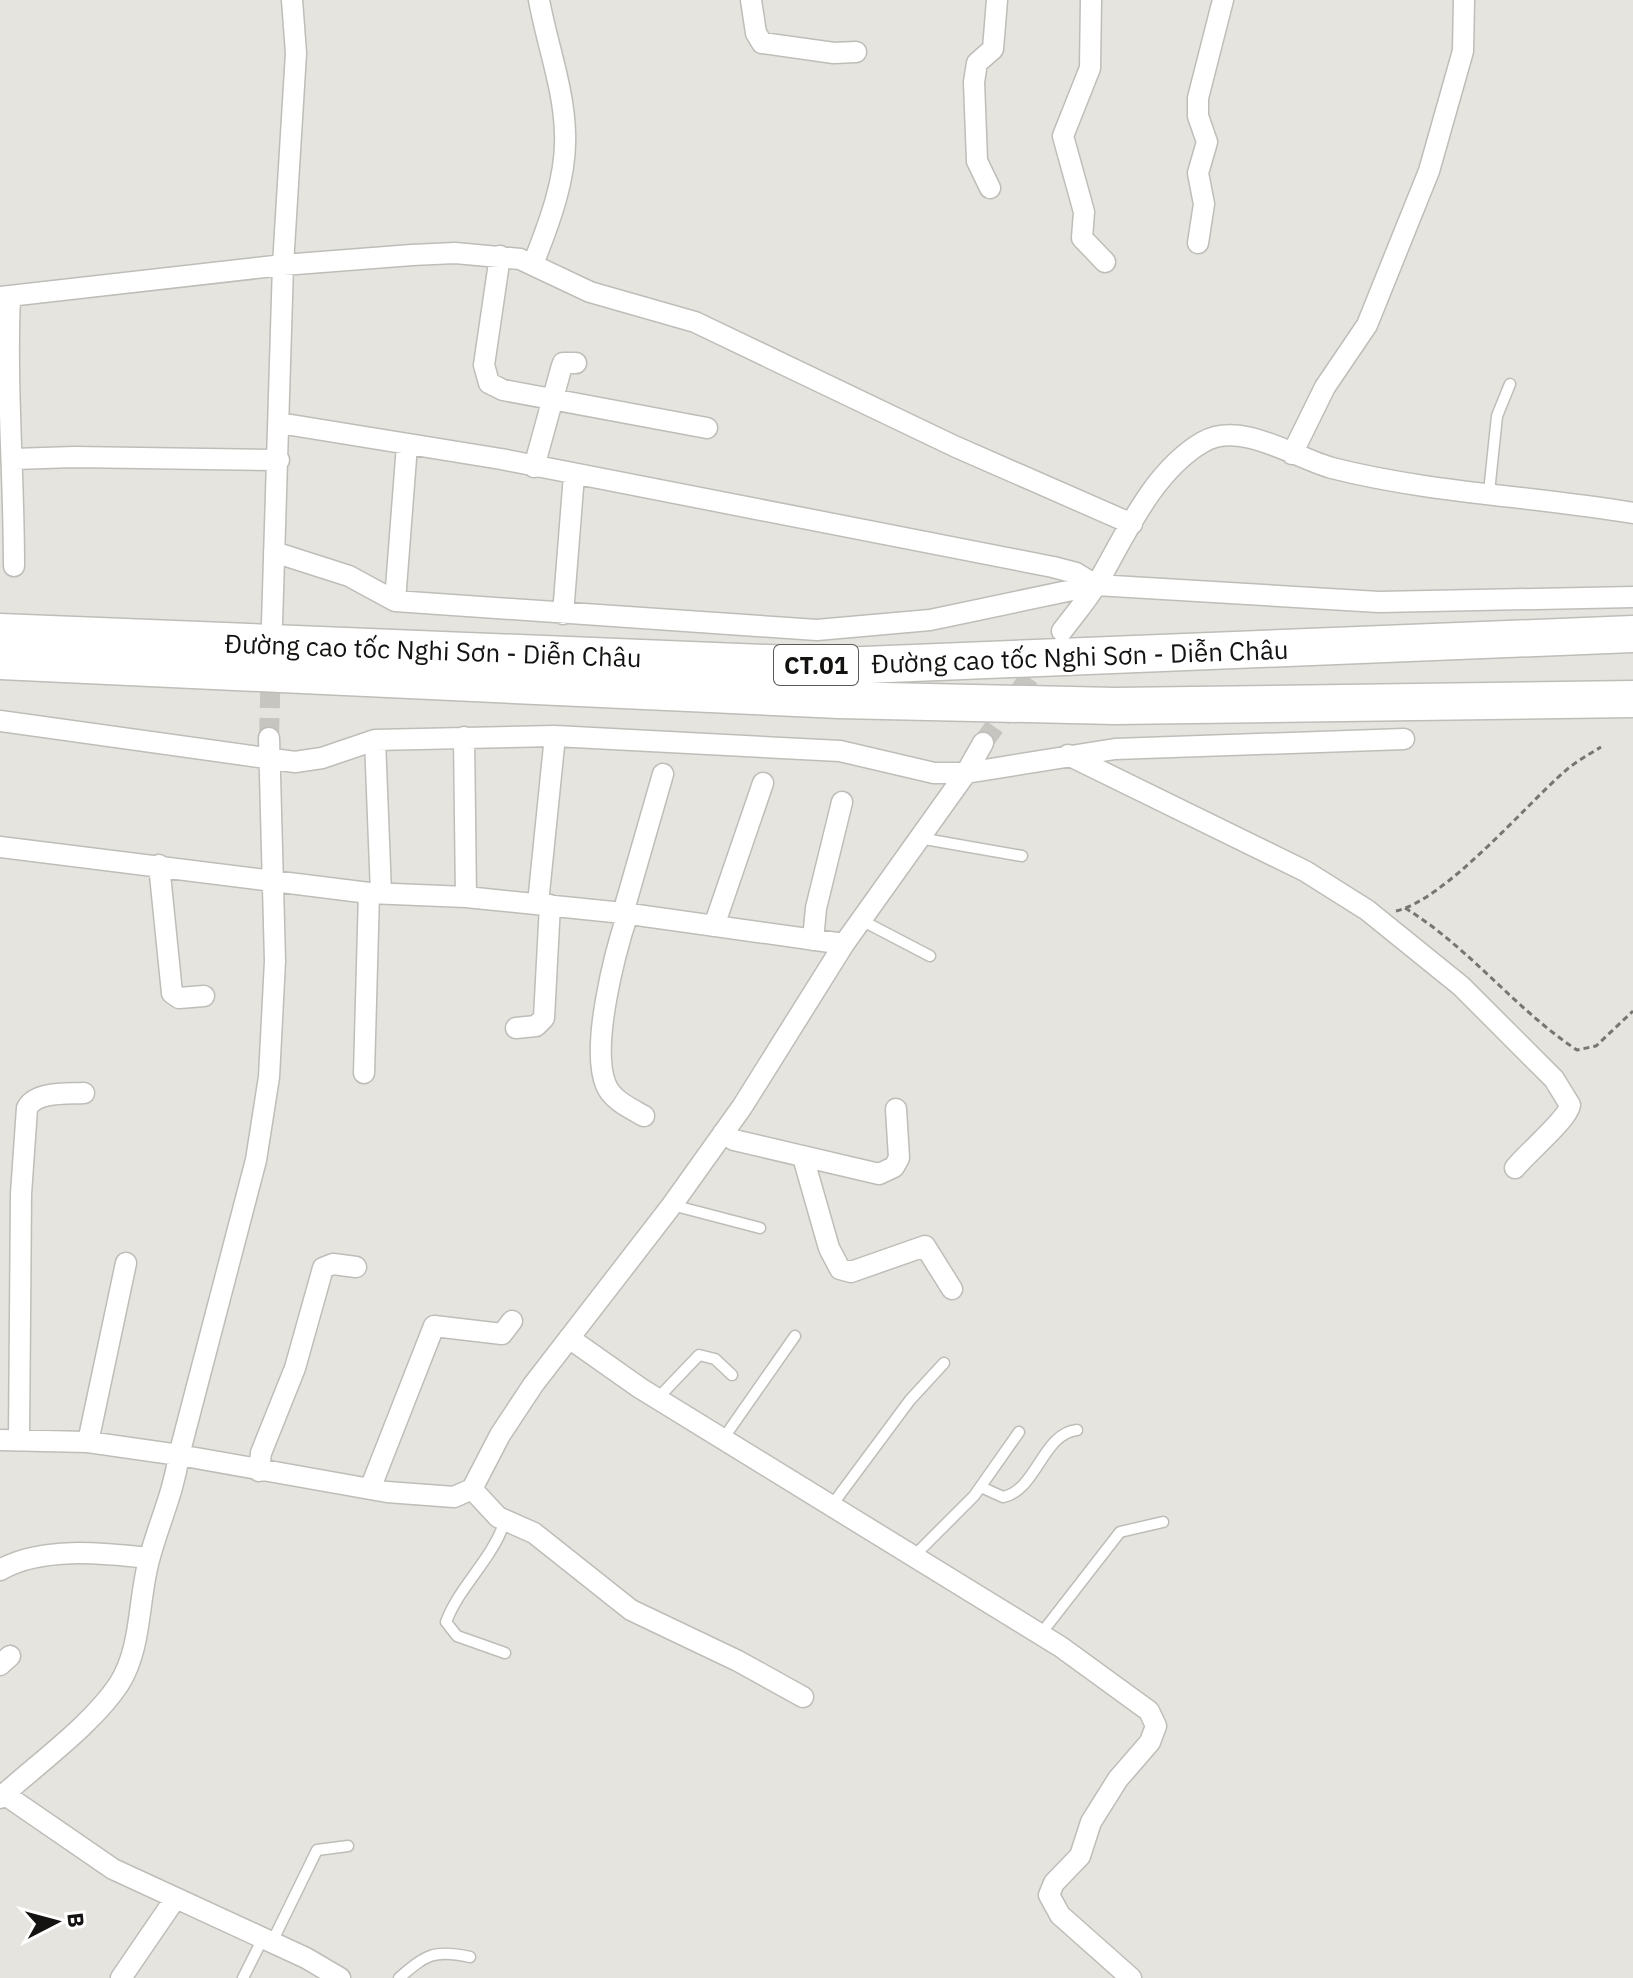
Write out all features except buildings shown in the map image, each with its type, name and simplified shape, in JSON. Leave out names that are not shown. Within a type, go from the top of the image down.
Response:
[{"type":"highway","name":"Đường cao tốc Nghi Sơn - Diễn Châu","points":[[0,632],[839,666],[1633,634]]},
{"type":"highway","name":"Đường cao tốc Nghi Sơn - Diễn Châu","points":[[0,661],[839,700],[1115,706],[1633,699]]},
{"type":"street","points":[[272,624],[283,265],[296,53],[292,0]]},
{"type":"street","points":[[533,264],[556,193],[565,144],[561,102],[539,0]]},
{"type":"street","points":[[751,0],[756,33],[762,43],[834,53],[856,52]]},
{"type":"street","points":[[990,188],[977,161],[974,82],[977,63],[993,49],[997,0]]},
{"type":"street","points":[[1091,0],[1090,68],[1063,136],[1084,212],[1082,238],[1105,262]]},
{"type":"street","points":[[1198,243],[1204,204],[1198,173],[1207,138],[1198,116],[1198,98],[1223,0]]},
{"type":"street","points":[[1292,454],[1325,387],[1367,325],[1429,171],[1463,51],[1464,0]]},
{"type":"street","points":[[14,566],[14,459],[5,296],[283,265],[455,253],[500,256],[533,264],[590,292],[695,322],[954,446],[1132,524]]},
{"type":"street","points":[[500,256],[484,365],[489,383],[503,390],[551,396],[707,428]]},
{"type":"street","points":[[534,467],[551,396],[563,363],[576,363]]},
{"type":"street","points":[[279,423],[534,467],[1053,567],[1076,573],[1096,585]]},
{"type":"street","points":[[1062,631],[1096,585],[1132,524],[1171,469],[1204,442],[1220,437],[1242,438],[1330,467],[1413,484],[1633,513]]},
{"type":"street","points":[[395,601],[407,445]]},
{"type":"street","points":[[14,459],[279,460]]},
{"type":"street","points":[[563,614],[574,475]]},
{"type":"street","points":[[274,552],[349,576],[395,601],[817,630],[930,620],[1096,585],[1379,602],[1633,597]]},
{"type":"street","points":[[0,721],[156,740],[295,762],[322,758],[375,740],[555,736],[840,751],[934,773],[966,773],[1068,755],[1131,748],[1404,739]]},
{"type":"street","points":[[516,1028],[536,1026],[544,1018],[544,904],[555,736]]},
{"type":"street","points":[[464,737],[466,897]]},
{"type":"street","points":[[269,738],[274,999],[261,1132],[219,1310],[179,1455],[171,1500],[149,1558],[135,1638],[119,1683],[77,1728],[2,1796],[89,1855],[175,1899],[268,1940],[340,1978]]},
{"type":"street","points":[[364,1073],[375,893],[375,740]]},
{"type":"street","points":[[84,1093],[42,1097],[33,1100],[27,1108],[10,1439],[88,1442],[370,1489],[454,1497],[472,1489],[500,1435],[723,1133],[844,944],[966,773],[983,743]]},
{"type":"street","points":[[1068,755],[1305,871],[1373,914],[1461,986],[1564,1092],[1570,1105],[1568,1114],[1531,1148],[1515,1168]]},
{"type":"street","points":[[644,1116],[610,1092],[603,1070],[603,1032],[625,913],[663,774]]},
{"type":"street","points":[[714,926],[763,783]]},
{"type":"street","points":[[813,940],[816,908],[842,802]]},
{"type":"street","points":[[0,847],[375,893],[466,897],[625,913],[844,944]]},
{"type":"street","points":[[159,865],[172,993],[179,998],[204,996]]},
{"type":"street","points":[[723,1133],[734,1140],[867,1174],[887,1172],[894,1167],[900,1151],[896,1109]]},
{"type":"street","points":[[803,1157],[829,1248],[840,1269],[861,1269],[925,1246],[952,1289]]},
{"type":"street","points":[[88,1442],[126,1263]]},
{"type":"street","points":[[259,1471],[261,1453],[295,1368],[323,1268],[333,1264],[356,1267]]},
{"type":"street","points":[[370,1489],[434,1326],[502,1334],[512,1321]]},
{"type":"street","points":[[569,1338],[723,1439],[1040,1635],[1138,1702],[1155,1720],[1150,1742],[1118,1779],[1091,1822],[1080,1856],[1054,1883],[1049,1895],[1060,1915],[1131,1978]]},
{"type":"street","points":[[472,1489],[505,1521],[534,1533],[649,1622],[738,1661],[803,1697]]},
{"type":"street","points":[[0,1570],[21,1559],[46,1556],[149,1558]]},
{"type":"street","points":[[121,1978],[175,1899]]},
{"type":"lane","points":[[1489,492],[1497,416],[1510,384]]},
{"type":"lane","points":[[918,838],[1022,856]]},
{"type":"lane","points":[[861,920],[930,956]]},
{"type":"lane","points":[[672,1205],[760,1228]]},
{"type":"lane","points":[[723,1439],[795,1336]]},
{"type":"lane","points":[[658,1398],[699,1355],[715,1359],[732,1375]]},
{"type":"lane","points":[[832,1505],[910,1400],[944,1363]]},
{"type":"lane","points":[[981,1487],[1003,1497],[1016,1492],[1064,1434],[1077,1430]]},
{"type":"lane","points":[[912,1558],[981,1487],[1019,1432]]},
{"type":"lane","points":[[505,1521],[495,1547],[457,1600],[446,1622],[457,1636],[505,1653]]},
{"type":"lane","points":[[1040,1635],[1120,1532],[1163,1522]]},
{"type":"lane","points":[[243,1978],[268,1940],[317,1850],[348,1846]]},
{"type":"lane","points":[[399,1978],[424,1956],[451,1953],[470,1957]]},
{"type":"path","points":[[1373,914],[1405,908],[1434,891],[1534,804],[1567,769],[1601,747]]},
{"type":"path","points":[[1405,908],[1425,920],[1516,996],[1554,1034],[1577,1050],[1596,1046],[1633,1011]]},
{"type":"tunnel","points":[[983,743],[1045,655]]},
{"type":"tunnel","points":[[269,738],[271,664]]}]
